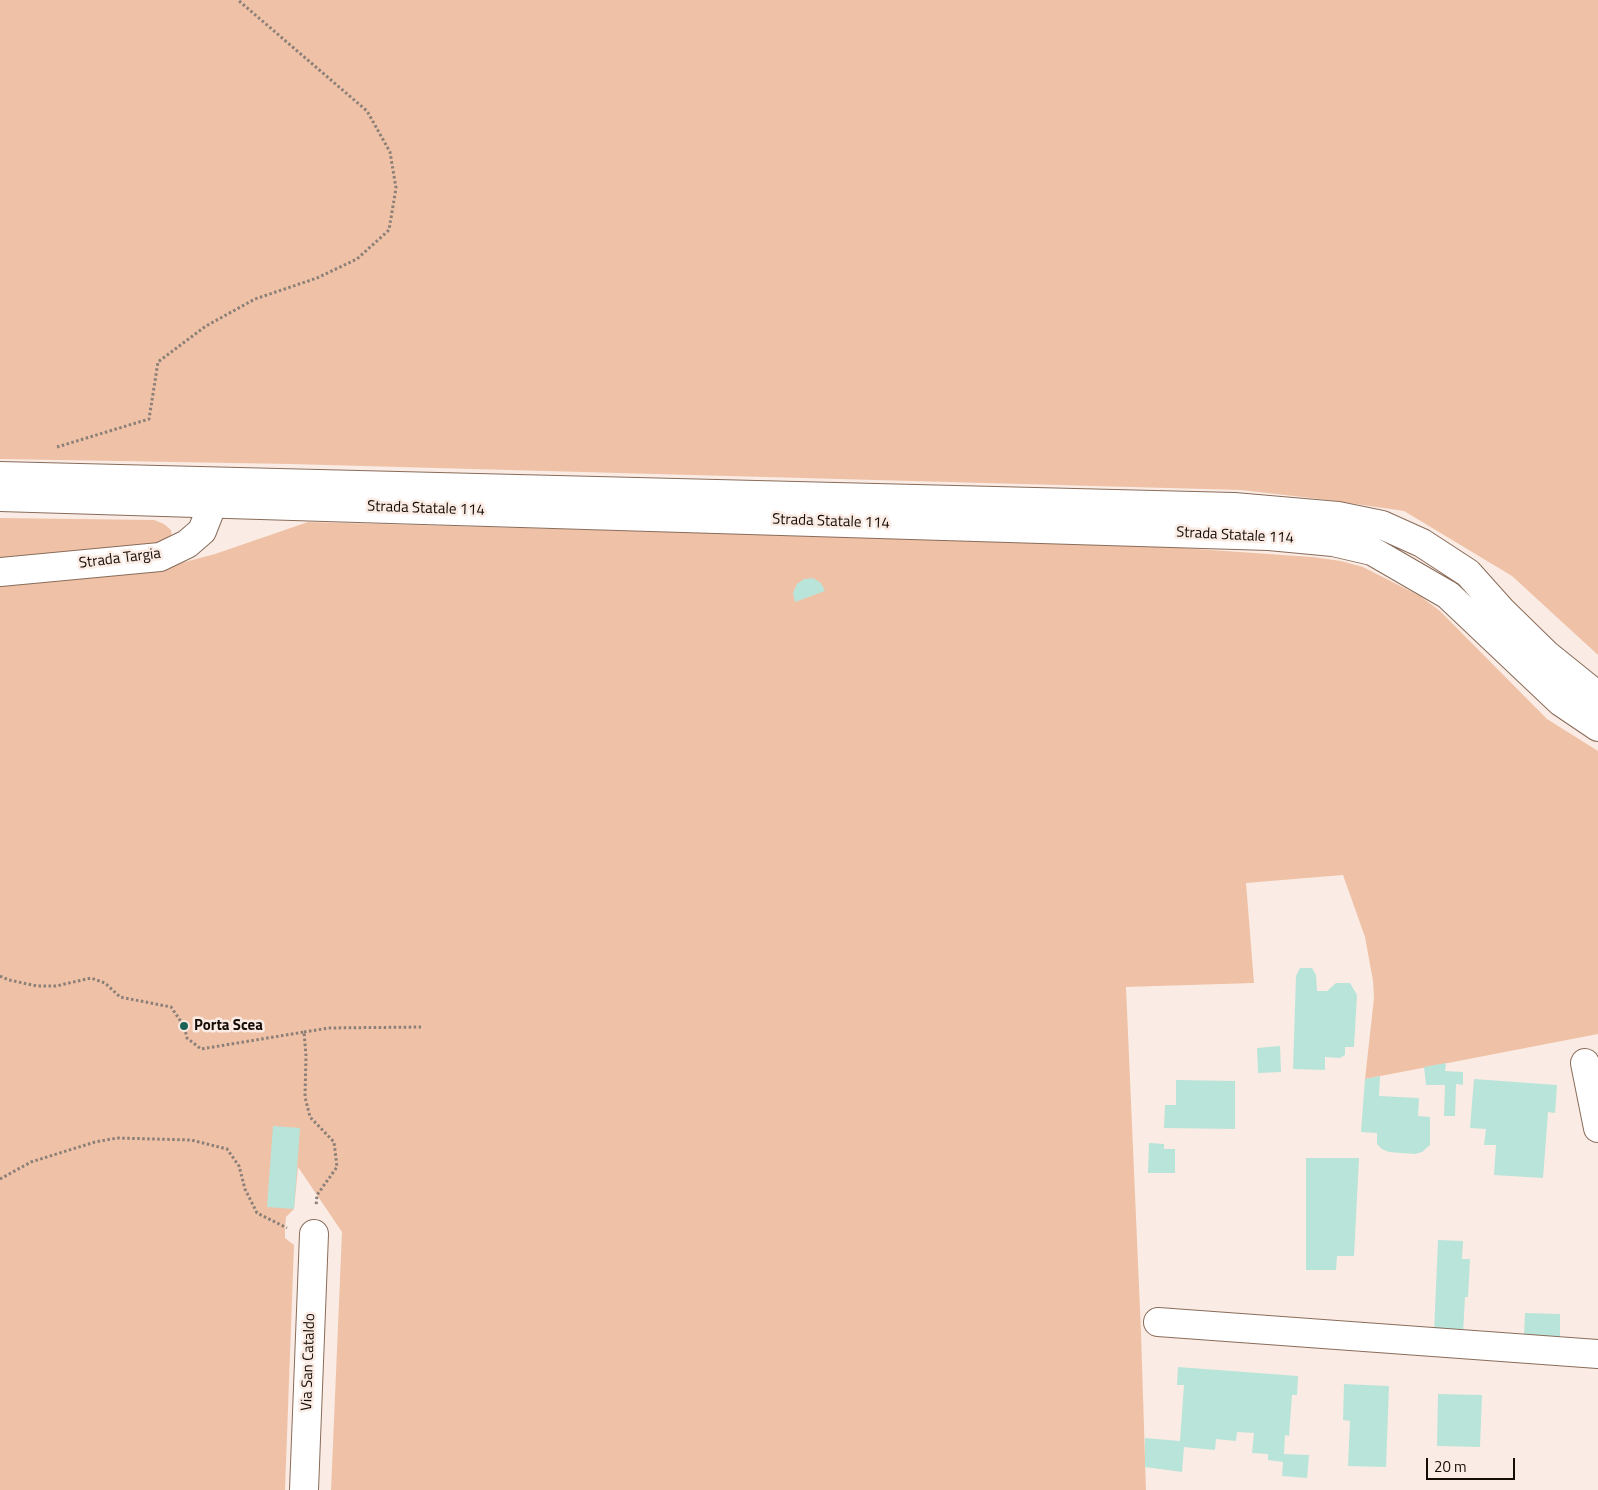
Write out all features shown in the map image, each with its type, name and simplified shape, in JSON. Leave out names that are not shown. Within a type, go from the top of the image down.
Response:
[{"type":"main road","name":"Strada Statale 114","points":[[10,476],[1234,507],[1338,516],[1382,525],[1422,543],[1468,574],[1546,655],[1598,696]]},
{"type":"main road","name":"Strada Statale 114","points":[[0,497],[1259,536],[1333,542],[1372,551],[1448,595],[1561,702],[1598,727]]},
{"type":"main road","name":"Strada Targia","points":[[0,572],[160,557],[187,544],[202,531],[213,503]]},
{"type":"main road","points":[[1585,1063],[1598,1128]]},
{"type":"main road","name":"Via San Cataldo","points":[[304,1490],[314,1234]]},
{"type":"main road","points":[[1158,1322],[1598,1354]]},
{"type":"path","points":[[10,476],[39,451],[76,442],[149,418],[158,362],[206,326],[255,299],[317,278],[357,259],[389,230],[396,188],[390,152],[367,111],[238,0]]},
{"type":"path","points":[[0,976],[9,980],[37,986],[56,986],[91,978],[105,983],[120,996],[171,1007],[184,1026],[187,1038],[201,1050],[329,1028],[421,1027]]},
{"type":"path","points":[[0,1179],[31,1162],[95,1142],[117,1138],[191,1140],[227,1149],[239,1166],[245,1189],[257,1213],[285,1228],[314,1234],[317,1196],[337,1167],[334,1142],[310,1117],[305,1097],[306,1056],[304,1032]]},
{"type":"shaded area","points":[[0,0],[1598,0],[1598,655],[1512,576],[1404,511],[1328,500],[1241,490],[290,464],[0,459]]},
{"type":"shaded area","points":[[0,518],[154,520],[164,524],[171,530],[172,540],[161,546],[0,563]]},
{"type":"shaded area","points":[[308,522],[1139,545],[1312,557],[1341,561],[1363,567],[1420,596],[1440,611],[1547,719],[1598,751],[1598,1034],[1365,1079],[1374,998],[1373,981],[1365,937],[1343,875],[1246,883],[1254,983],[1126,987],[1146,1490],[331,1490],[342,1232],[298,1167],[294,1209],[286,1217],[285,1228],[285,1238],[294,1245],[285,1490],[0,1490],[0,585],[162,568],[215,554]]},
{"type":"building","points":[[813,578],[821,583],[825,591],[795,602],[793,593],[797,584],[804,579]]},
{"type":"building","points":[[1300,968],[1312,968],[1316,975],[1317,991],[1327,991],[1336,983],[1350,983],[1357,995],[1354,1047],[1345,1047],[1345,1055],[1340,1058],[1325,1057],[1325,1070],[1293,1069],[1296,976]]},
{"type":"building","points":[[1280,1046],[1281,1072],[1258,1073],[1257,1048]]},
{"type":"building","points":[[1446,1063],[1445,1071],[1463,1072],[1463,1085],[1456,1084],[1455,1116],[1444,1116],[1445,1085],[1426,1085],[1424,1067]]},
{"type":"building","points":[[1380,1076],[1379,1096],[1419,1098],[1418,1116],[1430,1117],[1430,1145],[1422,1152],[1415,1154],[1389,1152],[1377,1144],[1377,1133],[1361,1132],[1365,1079]]},
{"type":"building","points":[[1474,1079],[1557,1085],[1555,1113],[1548,1112],[1543,1178],[1494,1175],[1496,1145],[1484,1145],[1486,1129],[1470,1128]]},
{"type":"building","points":[[1176,1080],[1235,1081],[1235,1129],[1164,1128],[1165,1105],[1176,1105]]},
{"type":"building","points":[[273,1126],[300,1128],[294,1209],[267,1207]]},
{"type":"building","points":[[1149,1143],[1164,1144],[1164,1149],[1175,1149],[1175,1173],[1148,1173]]},
{"type":"building","points":[[1306,1158],[1359,1158],[1354,1256],[1337,1256],[1336,1270],[1306,1270]]},
{"type":"building","points":[[1438,1240],[1463,1241],[1462,1259],[1470,1259],[1468,1297],[1465,1297],[1463,1334],[1434,1332]]},
{"type":"building","points":[[1525,1313],[1560,1314],[1560,1338],[1524,1336]]},
{"type":"building","points":[[1178,1367],[1298,1376],[1297,1395],[1292,1395],[1289,1436],[1285,1435],[1284,1454],[1309,1455],[1307,1478],[1282,1476],[1283,1462],[1268,1460],[1268,1454],[1252,1453],[1254,1433],[1237,1432],[1236,1441],[1216,1439],[1215,1450],[1184,1447],[1182,1472],[1145,1467],[1145,1438],[1180,1441],[1184,1385],[1177,1385]]},
{"type":"building","points":[[1344,1384],[1389,1386],[1386,1467],[1348,1466],[1350,1421],[1343,1420]]},
{"type":"building","points":[[1438,1394],[1482,1395],[1480,1447],[1437,1446]]},
{"type":"place","name":"Porta Scea","points":[[184,1026]]}]
